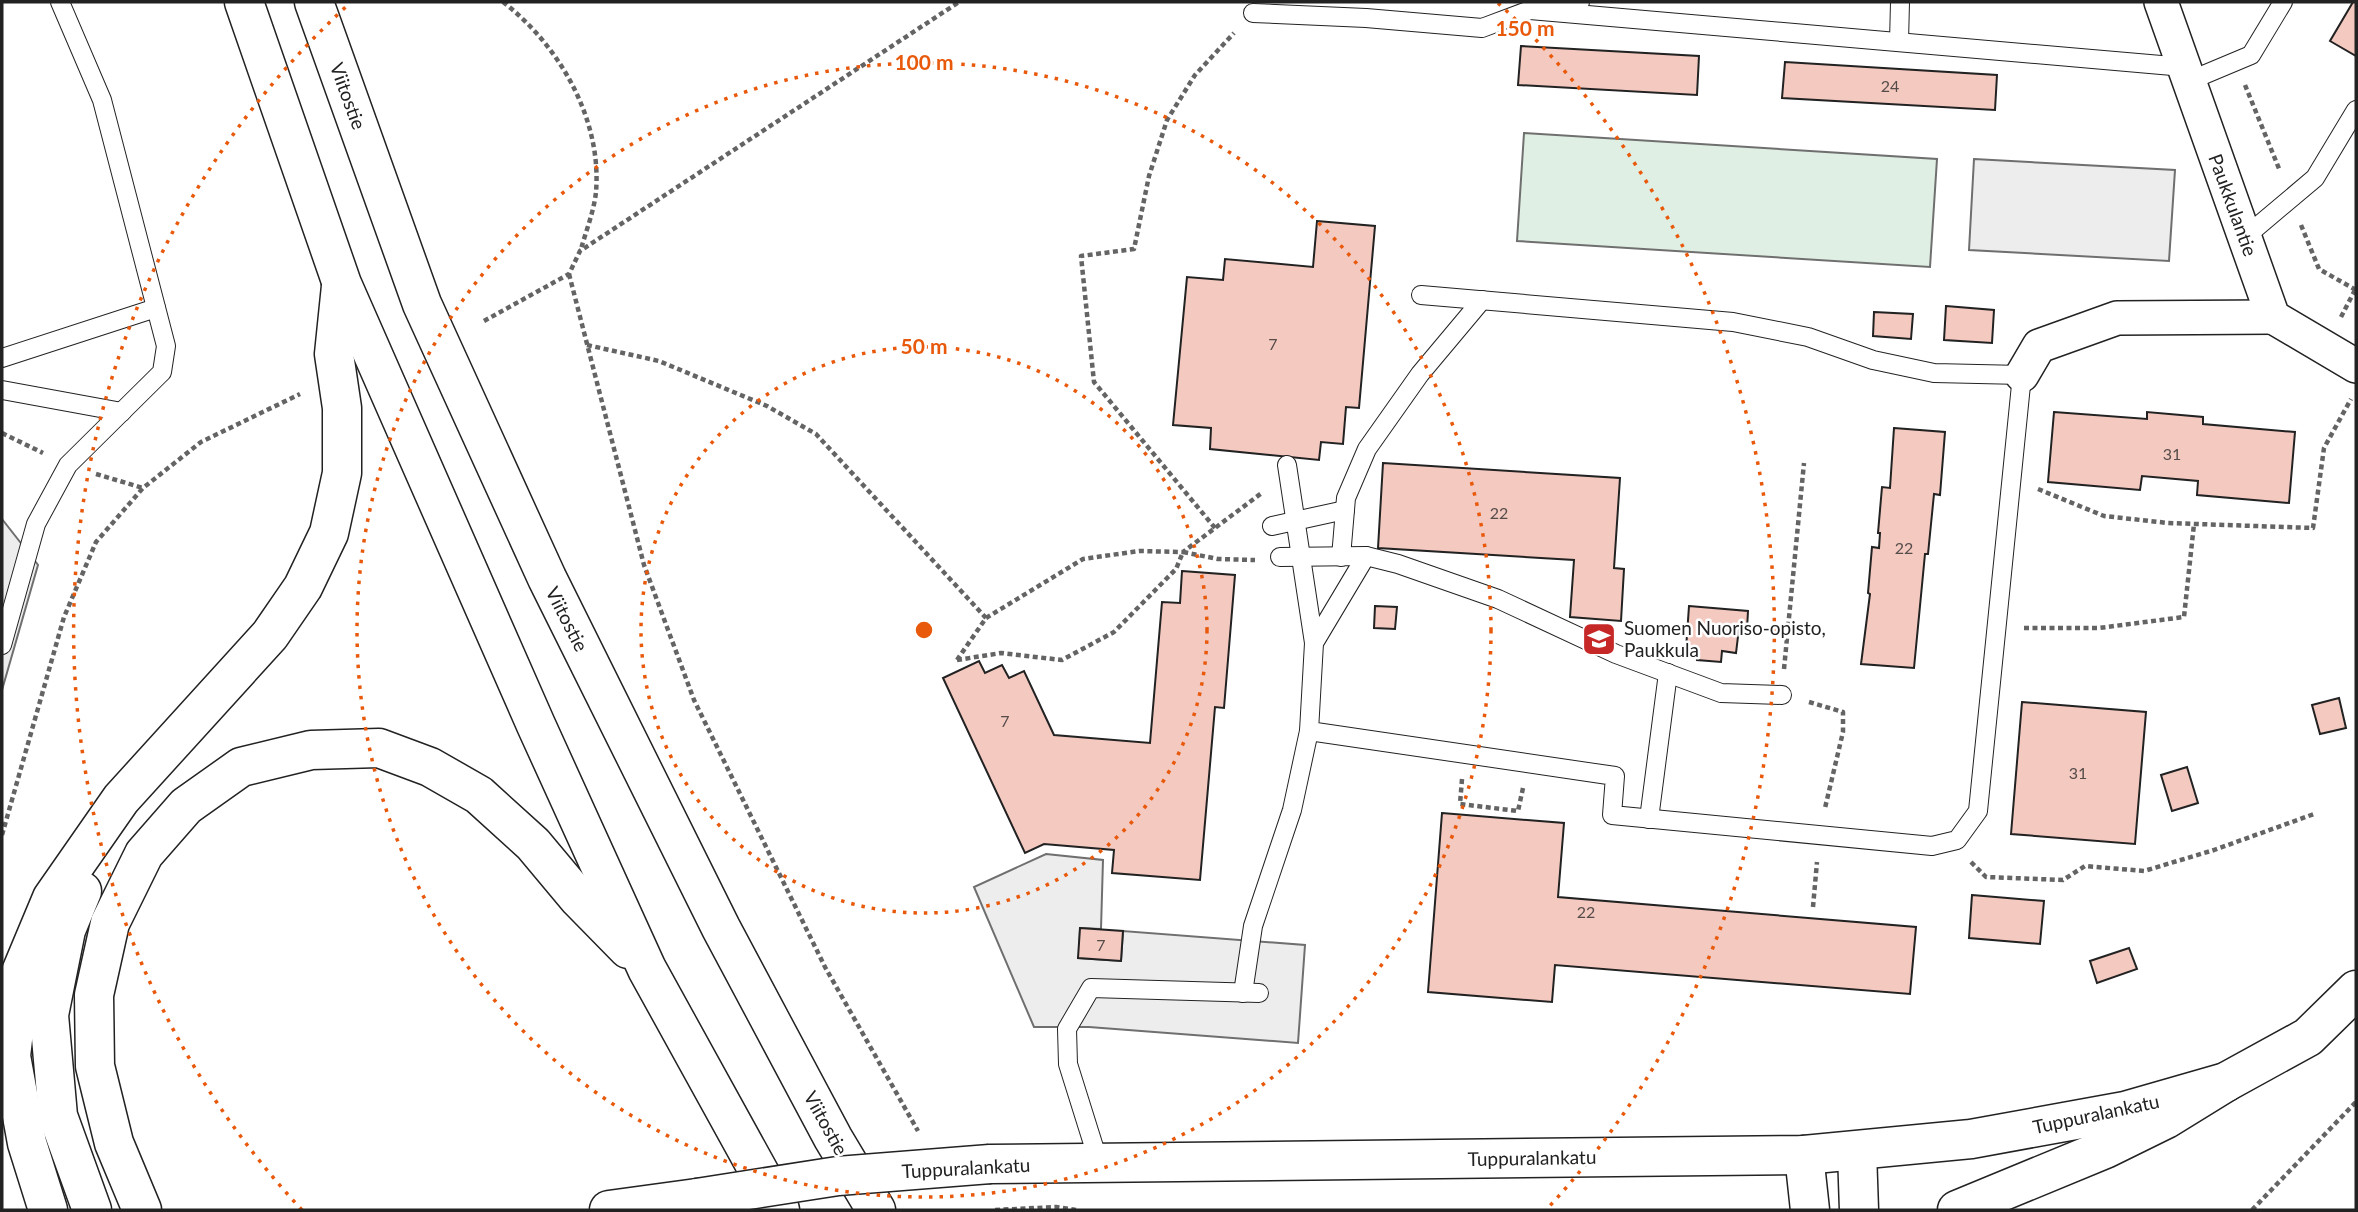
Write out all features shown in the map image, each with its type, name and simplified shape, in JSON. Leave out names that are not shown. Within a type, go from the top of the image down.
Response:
[{"type":"main road","points":[[244,2],[342,284],[536,725],[648,969],[780,1210]]},
{"type":"main road","name":"Viitostie","points":[[314,2],[422,304],[547,578],[721,928],[833,1138],[876,1210]]},
{"type":"main road","points":[[48,1210],[27,1143],[11,1056],[21,972],[52,898],[121,799],[270,635],[303,587],[329,533],[342,473],[342,408],[334,354],[342,284]]},
{"type":"main road","points":[[142,1210],[114,1143],[95,1066],[94,995],[110,923],[144,854],[186,806],[241,768],[311,750],[379,748],[430,767],[480,795],[533,844],[579,899],[648,969]]},
{"type":"main road","points":[[92,1210],[58,1116],[49,1015],[66,930],[121,799]]},
{"type":"main road","name":"Tuppuralankatu","points":[[609,1210],[673,1204],[838,1176],[990,1164],[1804,1155],[1971,1139],[2125,1111],[2226,1082],[2308,1037],[2356,990]]},
{"type":"main road","points":[[1957,1210],[2117,1143],[2166,1119],[2226,1082]]},
{"type":"main road","points":[[1857,1152],[1859,1210]]},
{"type":"main road","points":[[1804,1155],[1810,1210]]},
{"type":"street","name":"Paukkulantie","points":[[2161,2],[2273,317]]},
{"type":"street","points":[[2022,375],[2039,346],[2117,318],[2273,317],[2356,366]]},
{"type":"lane","points":[[2,645],[36,524],[68,465],[162,372],[166,346],[102,100],[60,2]]},
{"type":"lane","points":[[1253,13],[1367,18],[1482,28],[1530,10],[1580,2]]},
{"type":"lane","points":[[1899,2],[1899,42]]},
{"type":"lane","points":[[1530,10],[1899,42],[2187,74],[2251,55],[2283,2]]},
{"type":"lane","points":[[2245,237],[2315,178],[2356,110]]},
{"type":"lane","points":[[1309,732],[1615,776],[1612,815],[1932,846],[1957,840],[1978,811],[2022,375],[1934,373],[1873,360],[1808,337],[1733,322],[1422,295]]},
{"type":"lane","points":[[1341,557],[1346,498],[1367,449],[1420,373],[1482,300]]},
{"type":"lane","points":[[2,358],[156,308]]},
{"type":"lane","points":[[2,390],[122,412]]},
{"type":"lane","points":[[1099,1163],[1068,1064],[1067,1029],[1091,988],[1251,993],[1254,926],[1292,810],[1309,732],[1314,643],[1287,465]]},
{"type":"lane","points":[[1272,526],[1345,510]]},
{"type":"lane","points":[[1280,557],[1366,556],[1398,564],[1498,599],[1616,653],[1721,693],[1782,695]]},
{"type":"lane","points":[[1314,643],[1366,556]]},
{"type":"lane","points":[[1649,819],[1668,673]]},
{"type":"path","points":[[484,321],[569,274],[580,251],[596,193],[595,152],[583,106],[556,59],[516,12],[503,2]]},
{"type":"path","points":[[580,251],[959,2]]},
{"type":"path","points":[[1215,527],[1094,382],[1081,256],[1134,249],[1149,176],[1167,120],[1195,75],[1253,13]]},
{"type":"path","points":[[569,274],[644,565],[694,700],[825,967],[924,1141]]},
{"type":"path","points":[[2337,324],[2356,288]]},
{"type":"path","points":[[587,345],[659,361],[767,406],[816,434],[986,618]]},
{"type":"path","points":[[2013,466],[2030,486],[2104,516],[2194,524],[2313,528],[2324,448],[2356,393]]},
{"type":"path","points":[[2,835],[64,617],[96,542],[142,488],[201,442],[300,394]]},
{"type":"path","points":[[1804,463],[1782,695],[1843,712],[1843,732],[1830,780],[1820,835],[1813,906]]},
{"type":"path","points":[[1272,526],[1263,491],[1183,552],[1176,569],[1114,632],[1062,660],[1001,653],[957,660],[986,618],[1083,559],[1139,551],[1183,552],[1218,559],[1280,557]]},
{"type":"path","points":[[1997,628],[2099,628],[2184,617],[2194,524]]},
{"type":"path","points":[[1464,754],[1460,804],[1518,811],[1528,763]]},
{"type":"path","points":[[1950,842],[1986,877],[2063,880],[2085,866],[2144,871],[2214,850],[2314,814]]},
{"type":"path","points":[[2252,1210],[2356,1102]]},
{"type":"path","points":[[997,1210],[1056,1207],[1076,1210]]},
{"type":"green space","points":[[1524,133],[1937,159],[1930,267],[1517,241]]},
{"type":"shaded area","points":[[1974,159],[2175,170],[2169,261],[1969,250]]},
{"type":"shaded area","points":[[2,519],[38,565],[2,690]]},
{"type":"shaded area","points":[[1046,854],[1103,860],[1101,929],[1080,928],[1079,958],[1121,961],[1123,931],[1305,945],[1298,1043],[1089,1027],[1034,1027],[974,887]]},
{"type":"building","points":[[2353,2],[2356,2],[2356,56],[2330,41]]},
{"type":"building","points":[[1521,46],[1699,56],[1697,95],[1518,85]]},
{"type":"building","points":[[1785,62],[1997,75],[1995,110],[1782,98]]},
{"type":"building","points":[[1317,221],[1375,226],[1359,408],[1346,407],[1343,444],[1321,442],[1319,460],[1210,449],[1211,428],[1173,425],[1187,277],[1223,280],[1225,259],[1313,267]]},
{"type":"building","points":[[1946,306],[1994,310],[1992,343],[1944,340]]},
{"type":"building","points":[[1874,312],[1913,314],[1911,339],[1873,336]]},
{"type":"building","points":[[2054,412],[2147,419],[2147,412],[2203,417],[2203,424],[2295,432],[2289,503],[2197,495],[2198,481],[2142,476],[2140,490],[2048,482]]},
{"type":"building","points":[[1894,428],[1945,432],[1940,495],[1934,494],[1928,554],[1925,554],[1914,668],[1861,664],[1870,594],[1872,547],[1879,548],[1882,487],[1890,488]]},
{"type":"building","points":[[1383,463],[1620,478],[1614,568],[1624,569],[1621,621],[1570,617],[1574,560],[1378,548]]},
{"type":"building","points":[[1182,571],[1235,575],[1224,708],[1215,707],[1200,880],[1112,873],[1114,850],[1044,844],[1025,853],[943,678],[979,661],[985,673],[1002,665],[1009,678],[1024,671],[1054,735],[1150,743],[1162,602],[1180,603]]},
{"type":"building","points":[[1375,606],[1397,607],[1395,629],[1374,628]]},
{"type":"building","points":[[1689,606],[1748,611],[1747,629],[1739,628],[1736,653],[1722,651],[1721,662],[1697,660],[1698,650],[1686,649]]},
{"type":"building","points":[[2339,698],[2346,728],[2320,734],[2312,705]]},
{"type":"building","points":[[2022,702],[2146,712],[2135,844],[2011,834]]},
{"type":"building","points":[[2187,767],[2198,803],[2172,811],[2161,775]]},
{"type":"building","points":[[1442,813],[1564,823],[1558,897],[1916,927],[1910,994],[1555,965],[1552,1002],[1428,992]]},
{"type":"building","points":[[1972,895],[2044,901],[2040,944],[1969,938]]},
{"type":"building","points":[[1080,928],[1123,931],[1121,961],[1078,958]]},
{"type":"building","points":[[2129,948],[2137,969],[2097,983],[2090,961]]},
{"type":"place","name":"Suomen Nuoriso-opisto, Paukkula","points":[[1599,639]]}]
